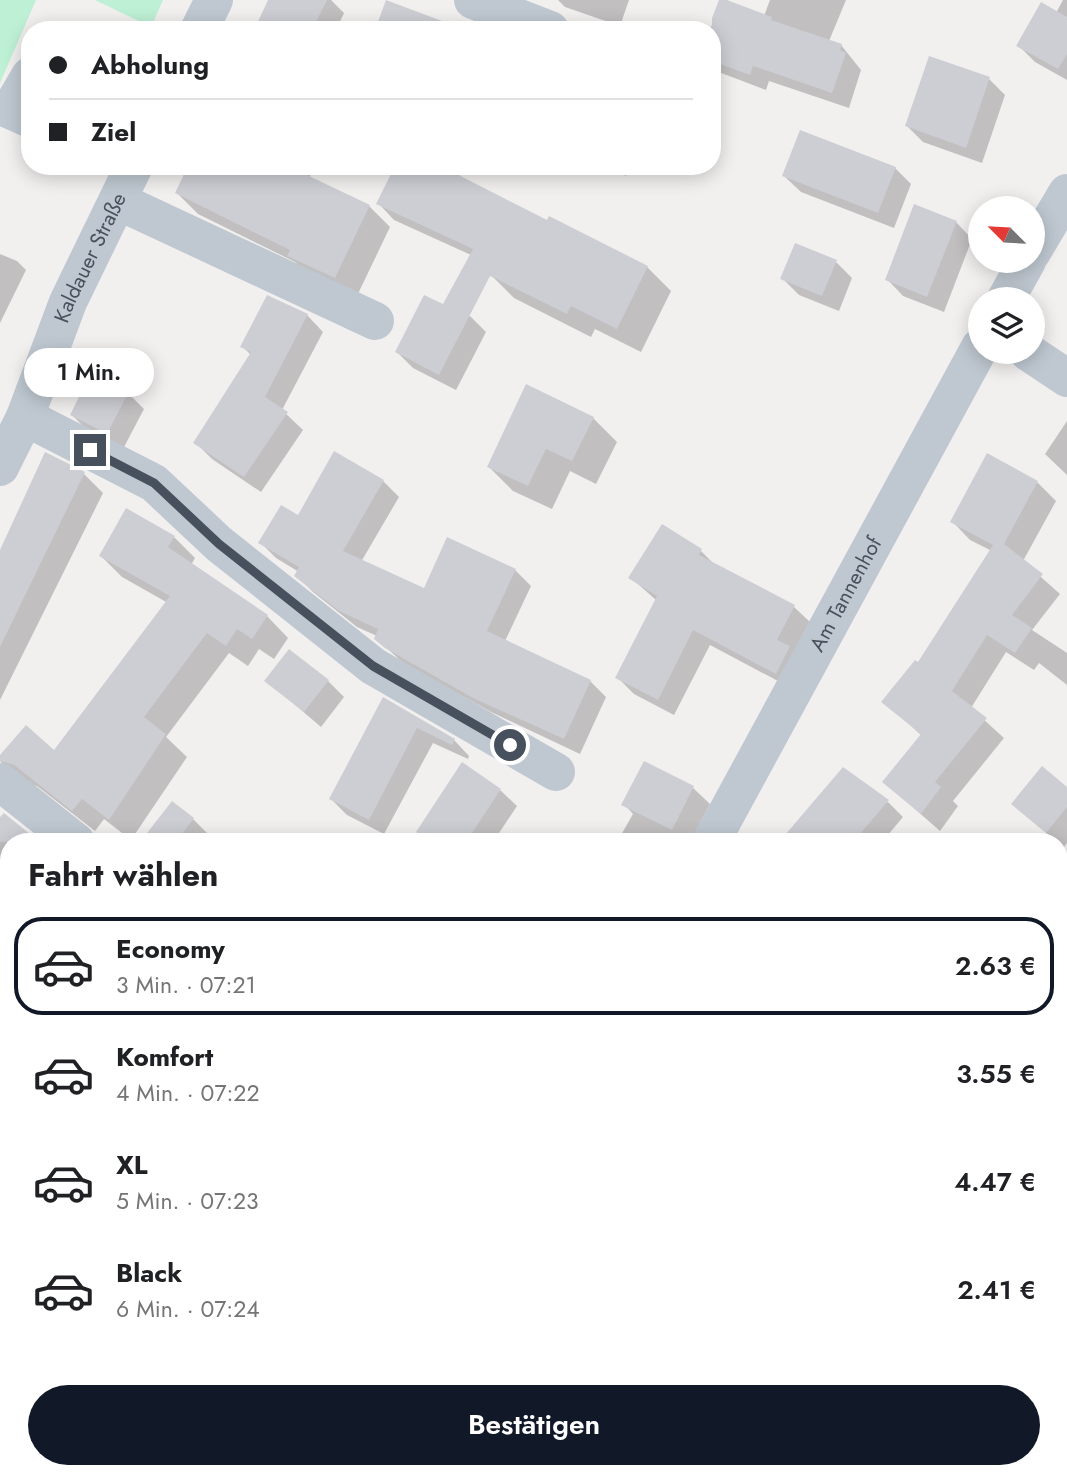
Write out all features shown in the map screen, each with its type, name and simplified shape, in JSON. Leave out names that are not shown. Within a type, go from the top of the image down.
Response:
[{"type":"street","points":[[204,21],[214,0]]},
{"type":"street","points":[[472,0],[527,21]]},
{"type":"street","points":[[21,91],[10,110],[21,115]]},
{"type":"street","points":[[128,175],[375,321]]},
{"type":"street","name":"Kaldauer Straße","points":[[0,467],[25,417],[68,302],[128,175]]},
{"type":"street","points":[[1045,230],[1067,193]]},
{"type":"street","points":[[1045,363],[1067,378]]},
{"type":"street","name":"Am Tannenhof","points":[[717,833],[971,364]]},
{"type":"street","points":[[25,417],[154,483],[219,544],[373,666],[556,772]]},
{"type":"street","points":[[0,782],[65,833]]},
{"type":"green space","points":[[0,0],[36,0],[27,21],[21,21],[21,35],[0,83]]},
{"type":"green space","points":[[95,0],[163,0],[154,21],[139,21]]},
{"type":"building","points":[[268,0],[327,0],[316,21],[258,21]]},
{"type":"building","points":[[386,0],[442,21],[378,21]]},
{"type":"building","points":[[719,0],[727,0],[772,17],[771,20],[842,44],[840,50],[846,53],[832,93],[753,66],[750,75],[721,64],[721,21],[712,21]]},
{"type":"building","points":[[1041,2],[1067,17],[1067,54],[1058,69],[1016,46]]},
{"type":"building","points":[[929,56],[990,77],[966,148],[905,126]]},
{"type":"building","points":[[800,130],[896,167],[878,213],[782,176]]},
{"type":"building","points":[[184,175],[307,175],[370,205],[335,278],[287,256],[290,250],[175,193]]},
{"type":"building","points":[[390,175],[459,175],[547,220],[549,216],[648,266],[617,329],[571,306],[567,314],[490,276],[439,375],[395,352],[424,295],[443,304],[473,249],[376,204]]},
{"type":"building","points":[[914,204],[957,221],[927,297],[885,280]]},
{"type":"building","points":[[795,243],[837,260],[822,296],[780,279]]},
{"type":"building","points":[[267,295],[308,314],[265,397],[288,412],[244,477],[193,443],[251,352],[240,347]]},
{"type":"building","points":[[91,373],[129,391],[107,434],[70,415]]},
{"type":"building","points":[[526,384],[594,417],[572,461],[546,449],[528,486],[487,467]]},
{"type":"building","points":[[334,451],[384,480],[343,551],[424,588],[447,537],[516,569],[487,631],[591,680],[564,739],[473,698],[385,648],[374,639],[378,629],[339,611],[294,576],[299,567],[258,543],[281,505],[298,515]]},
{"type":"building","points":[[45,452],[85,472],[0,647],[0,550]]},
{"type":"building","points":[[987,453],[1038,481],[1004,544],[1043,574],[1012,615],[1032,628],[1015,653],[987,635],[952,691],[987,718],[935,782],[941,787],[921,814],[882,782],[921,734],[881,702],[915,660],[918,662],[993,545],[950,522]]},
{"type":"building","points":[[126,508],[175,536],[168,547],[268,615],[252,639],[237,629],[226,646],[207,633],[144,717],[166,734],[109,820],[82,799],[72,811],[14,765],[0,761],[0,755],[26,725],[54,750],[170,596],[99,556]]},
{"type":"building","points":[[662,524],[702,549],[699,555],[795,605],[777,640],[790,646],[776,674],[693,630],[658,700],[615,678],[657,596],[628,578]]},
{"type":"building","points":[[289,649],[329,680],[304,712],[264,681]]},
{"type":"building","points":[[383,697],[455,739],[452,745],[417,728],[369,820],[329,799]]},
{"type":"building","points":[[644,761],[694,786],[672,830],[621,805]]},
{"type":"building","points":[[462,762],[501,789],[472,833],[416,832]]},
{"type":"building","points":[[1042,766],[1067,787],[1067,807],[1046,833],[1011,804]]},
{"type":"building","points":[[843,767],[889,800],[861,833],[787,833]]},
{"type":"building","points":[[172,801],[194,818],[183,833],[147,833]]},
{"type":"building","points":[[4,813],[29,833],[0,833],[0,817]]},
{"type":"route","points":[[90,450],[154,483],[219,544],[373,666],[510,745]]}]
